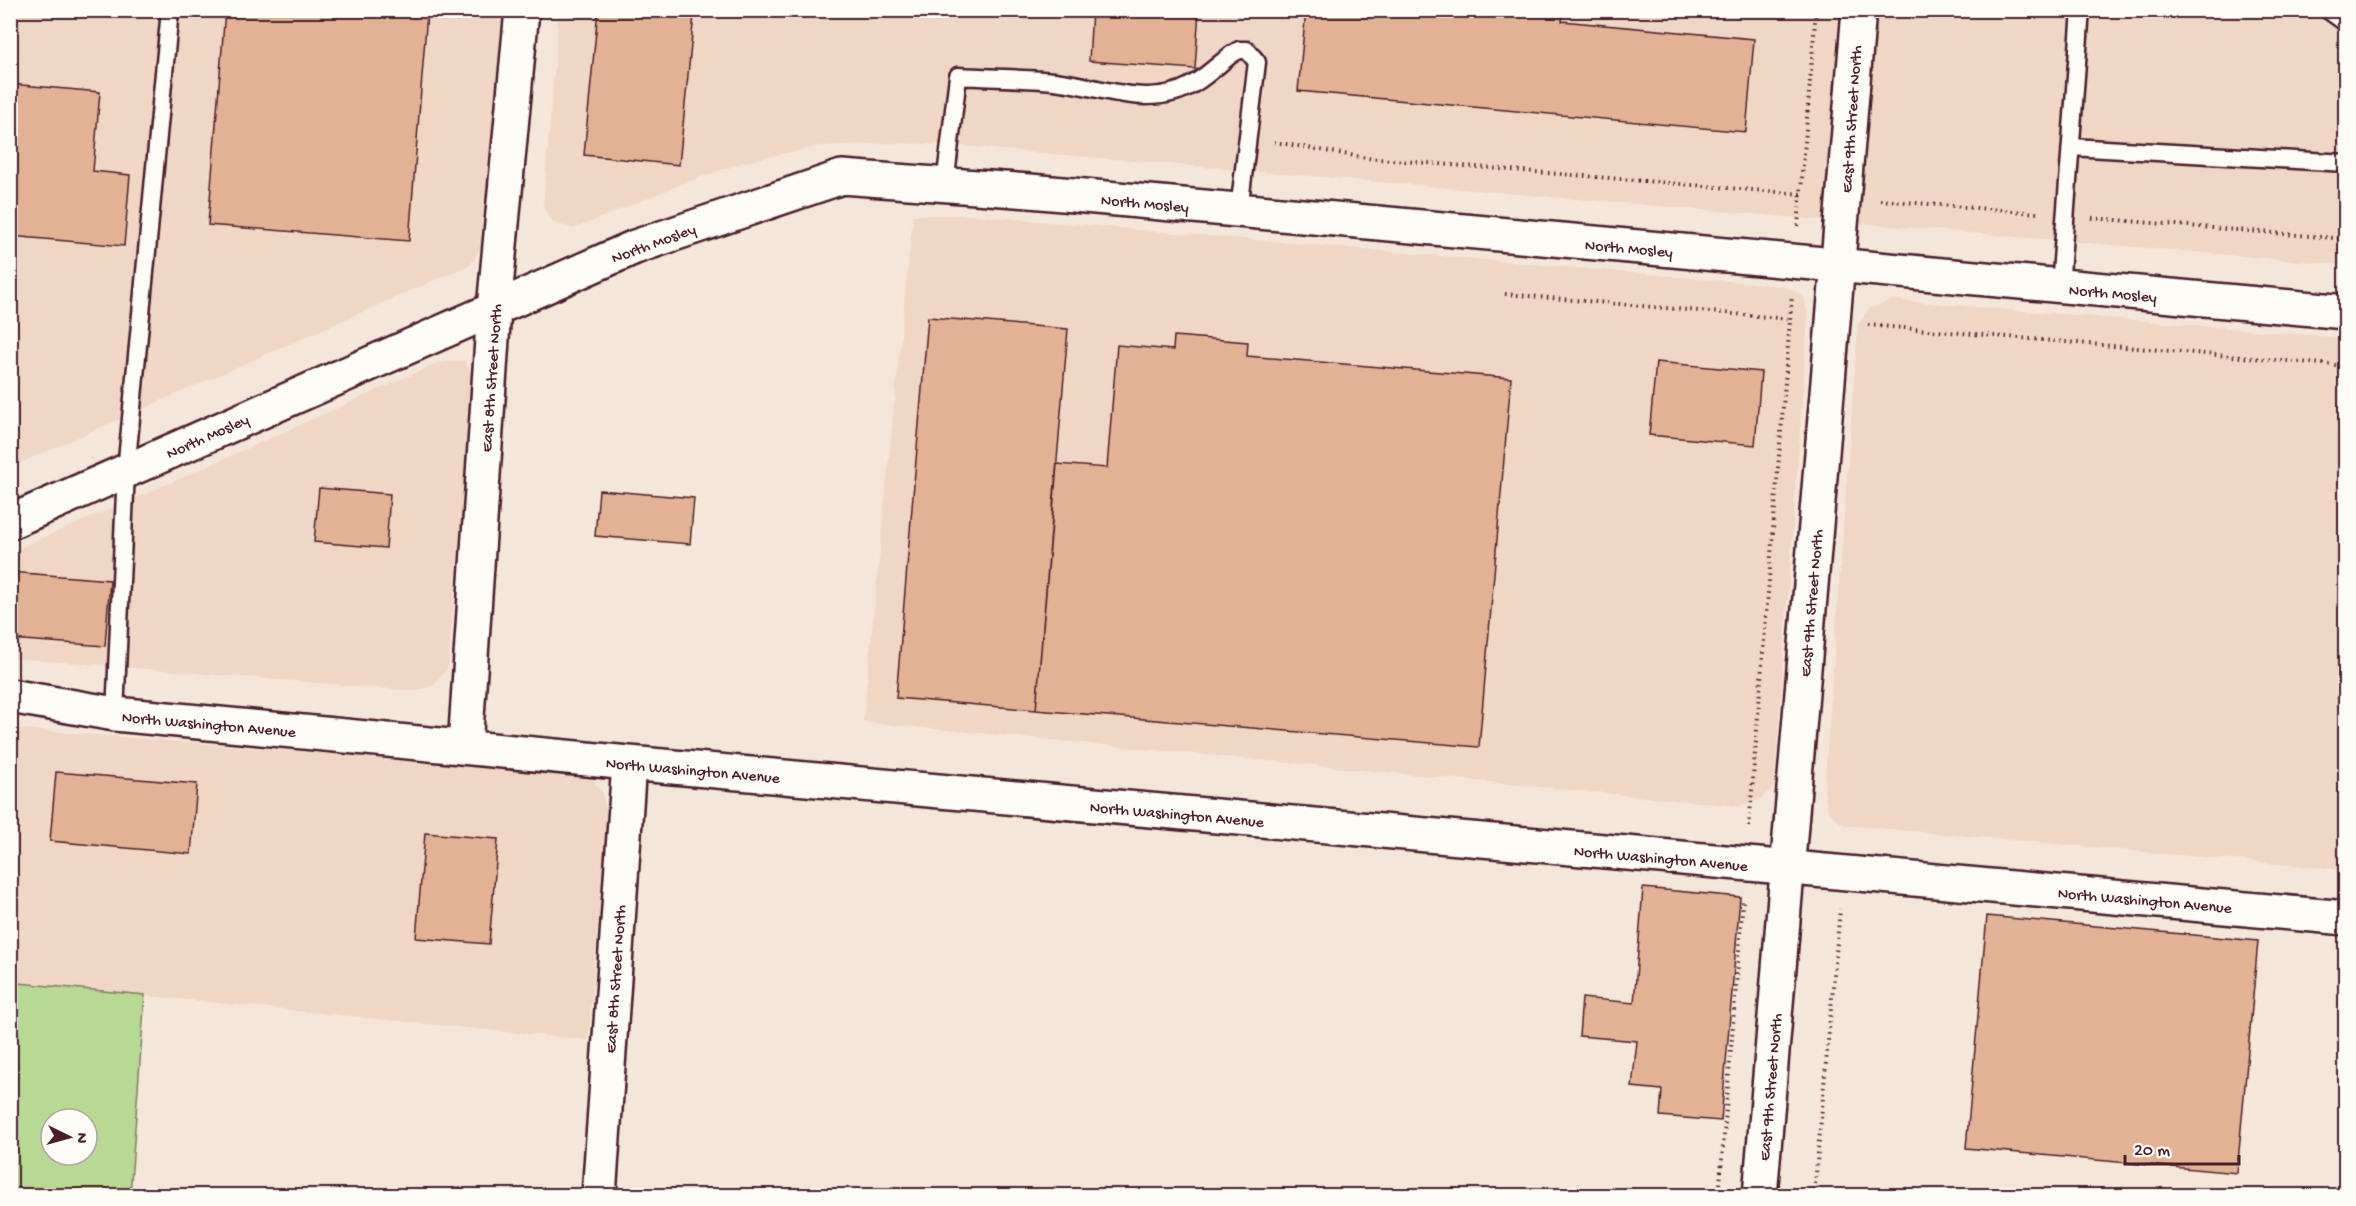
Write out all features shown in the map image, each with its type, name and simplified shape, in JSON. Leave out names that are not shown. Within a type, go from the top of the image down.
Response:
[{"type":"street","name":"East 8th Street North","points":[[465,747],[494,309],[522,10]]},
{"type":"street","name":"East 9th Street North","points":[[1760,1196],[1859,10]]},
{"type":"street","name":"North Mosley","points":[[10,522],[635,247],[842,177],[1239,210],[2346,312]]},
{"type":"street","name":"North Washington Avenue","points":[[10,696],[115,714],[629,763],[2346,918]]},
{"type":"street","name":"East 8th Street North","points":[[598,1196],[629,763]]},
{"type":"lane","points":[[115,714],[126,471],[170,10]]},
{"type":"lane","points":[[2060,287],[2081,10]]},
{"type":"lane","points":[[2328,10],[2346,23]]},
{"type":"lane","points":[[945,185],[958,76],[1056,81],[1138,96],[1158,96],[1178,92],[1192,85],[1232,54],[1239,50],[1246,50],[1257,62],[1239,210]]},
{"type":"lane","points":[[2071,147],[2346,164]]},
{"type":"path","points":[[1719,1196],[1816,10]]},
{"type":"path","points":[[1247,138],[1367,158],[2346,239]]},
{"type":"path","points":[[1505,294],[2346,366]]},
{"type":"path","points":[[1814,1196],[1840,906]]},
{"type":"shaded area","points":[[11,11],[505,11],[484,243],[471,264],[11,467]]},
{"type":"shaded area","points":[[559,11],[2345,11],[2345,265],[947,145],[896,143],[819,146],[741,163],[682,184],[573,229],[552,222],[543,206]]},
{"type":"shaded area","points":[[913,215],[970,215],[1784,286],[1804,296],[1808,318],[1774,787],[1760,799],[1739,806],[863,722]]},
{"type":"shaded area","points":[[1893,300],[2345,338],[2345,870],[1844,825],[1828,812],[1824,791],[1858,325],[1869,309]]},
{"type":"shaded area","points":[[464,360],[473,375],[448,668],[434,685],[415,691],[11,658],[10,552],[438,363]]},
{"type":"shaded area","points":[[10,728],[588,775],[603,793],[607,818],[588,1040],[19,983],[15,1003],[11,1003]]},
{"type":"green space","points":[[18,983],[145,995],[130,1195],[11,1195],[10,1003],[15,1003]]},
{"type":"building","points":[[225,10],[401,10],[427,13],[409,241],[208,225]]},
{"type":"building","points":[[598,10],[649,10],[694,15],[679,165],[584,155]]},
{"type":"building","points":[[1092,10],[1199,10],[1195,69],[1089,61]]},
{"type":"building","points":[[1306,10],[1563,10],[1562,21],[1754,39],[1746,132],[1298,91]]},
{"type":"building","points":[[10,84],[100,92],[93,171],[130,175],[124,246],[10,236]]},
{"type":"building","points":[[928,317],[1068,329],[1036,710],[896,698]]},
{"type":"building","points":[[1174,336],[1248,342],[1247,356],[1511,378],[1479,747],[1036,710],[1057,464],[1107,468],[1117,345],[1173,350]]},
{"type":"building","points":[[1656,362],[1761,372],[1755,445],[1649,435]]},
{"type":"building","points":[[319,488],[390,494],[386,548],[314,542]]},
{"type":"building","points":[[599,490],[694,498],[690,544],[595,536]]},
{"type":"building","points":[[10,572],[110,580],[105,646],[10,639]]},
{"type":"building","points":[[56,772],[197,784],[191,854],[50,841]]},
{"type":"building","points":[[425,833],[498,839],[489,944],[416,938]]},
{"type":"building","points":[[1643,888],[1740,897],[1721,1121],[1660,1116],[1662,1090],[1632,1087],[1637,1041],[1579,1036],[1582,998],[1634,1003]]},
{"type":"building","points":[[1987,916],[2258,941],[2237,1173],[1966,1148]]}]
